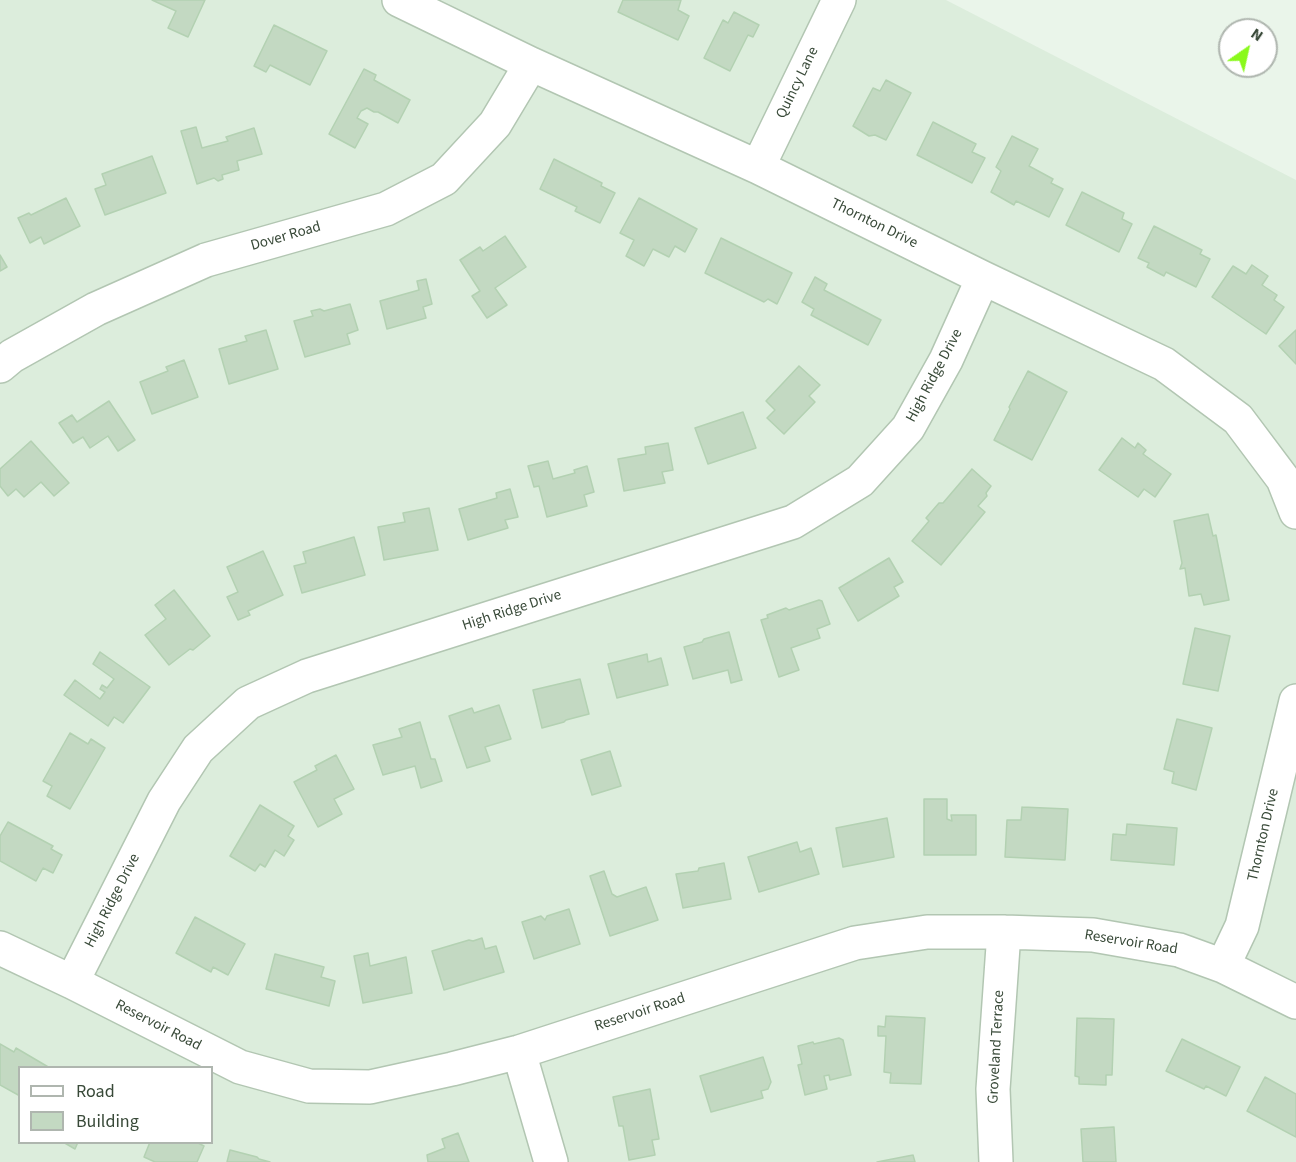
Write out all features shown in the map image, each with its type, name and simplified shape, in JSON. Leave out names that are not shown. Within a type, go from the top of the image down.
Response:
[{"type":"street","name":"Thornton Drive","points":[[399,0],[531,64],[758,167],[1164,364],[1238,419],[1283,478],[1296,512]]},
{"type":"street","name":"Quincy Lane","points":[[758,167],[839,0]]},
{"type":"street","name":"Dover Road","points":[[0,366],[12,356],[96,309],[206,260],[386,209],[444,179],[495,124],[531,64]]},
{"type":"street","name":"High Ridge Drive","points":[[72,982],[164,801],[198,749],[248,703],[307,676],[793,522],[860,481],[908,428],[946,360],[983,278]]},
{"type":"street","name":"Thornton Drive","points":[[1223,966],[1242,926],[1296,701]]},
{"type":"street","name":"Reservoir Road","points":[[0,948],[240,1067],[309,1086],[370,1087],[452,1069],[519,1052],[855,943],[927,932],[1093,935],[1179,950],[1223,966],[1296,1002]]},
{"type":"street","name":"Groveland Terrace","points":[[996,1162],[993,1089],[1004,932]]},
{"type":"street","points":[[519,1052],[551,1162]]},
{"type":"shaded area","points":[[0,0],[946,0],[1296,180],[1296,1162],[0,1162]]},
{"type":"building","points":[[152,0],[205,0],[188,37],[168,28],[176,11]]},
{"type":"building","points":[[623,0],[681,0],[678,10],[689,16],[678,40],[618,12]]},
{"type":"building","points":[[734,12],[759,25],[753,37],[748,35],[730,71],[704,58],[723,20],[728,23]]},
{"type":"building","points":[[274,25],[327,51],[310,85],[270,65],[266,72],[254,66]]},
{"type":"building","points":[[364,69],[376,75],[374,80],[410,100],[398,123],[367,108],[361,111],[357,118],[368,124],[355,148],[329,134]]},
{"type":"building","points":[[886,80],[911,93],[886,140],[875,135],[869,136],[853,126],[873,88],[880,91]]},
{"type":"building","points":[[933,122],[976,144],[972,152],[985,158],[972,183],[917,155]]},
{"type":"building","points":[[196,127],[202,148],[228,141],[226,137],[254,128],[262,154],[237,161],[239,170],[222,175],[223,179],[218,181],[214,178],[197,184],[181,131]]},
{"type":"building","points":[[1012,136],[1038,149],[1029,166],[1053,179],[1051,183],[1063,189],[1049,217],[1016,201],[1014,205],[991,192],[1001,171],[996,167]]},
{"type":"building","points":[[152,156],[166,193],[105,215],[95,189],[106,185],[102,174]]},
{"type":"building","points":[[554,159],[602,183],[601,186],[615,193],[600,223],[575,211],[577,207],[540,189]]},
{"type":"building","points":[[1082,192],[1124,213],[1122,219],[1132,224],[1119,252],[1066,225]]},
{"type":"building","points":[[66,198],[80,226],[44,244],[41,237],[30,243],[18,218],[29,213],[31,215]]},
{"type":"building","points":[[639,198],[697,229],[685,252],[675,246],[669,257],[653,249],[644,266],[626,256],[634,240],[620,233]]},
{"type":"building","points":[[1154,226],[1202,250],[1200,254],[1210,259],[1196,287],[1166,272],[1164,276],[1147,267],[1149,263],[1138,258]]},
{"type":"building","points":[[505,236],[526,267],[495,288],[507,305],[487,318],[472,296],[480,291],[460,260],[480,247],[483,251]]},
{"type":"building","points":[[721,238],[792,273],[777,304],[768,299],[764,302],[705,273]]},
{"type":"building","points":[[0,255],[7,267],[0,271]]},
{"type":"building","points":[[1252,265],[1268,276],[1262,285],[1277,295],[1274,300],[1284,307],[1266,334],[1212,297],[1233,266],[1246,274]]},
{"type":"building","points":[[815,277],[827,284],[824,290],[881,320],[868,345],[811,315],[814,309],[802,302]]},
{"type":"building","points":[[426,279],[432,304],[423,307],[426,318],[387,329],[380,301],[419,290],[417,281]]},
{"type":"building","points":[[350,304],[358,330],[347,334],[350,344],[305,357],[294,321],[313,316],[311,311],[320,309],[324,311]]},
{"type":"building","points":[[266,330],[278,369],[229,384],[219,349],[247,341],[245,336]]},
{"type":"building","points":[[1296,330],[1296,364],[1279,346]]},
{"type":"building","points":[[184,360],[198,397],[152,414],[140,382],[168,371],[166,367]]},
{"type":"building","points":[[799,366],[820,385],[809,396],[815,402],[784,434],[767,418],[775,410],[766,401]]},
{"type":"building","points":[[1028,371],[1067,392],[1032,460],[994,440]]},
{"type":"building","points":[[109,401],[135,440],[118,451],[108,436],[90,448],[83,437],[73,443],[59,423],[72,415],[77,422]]},
{"type":"building","points":[[743,412],[756,448],[708,464],[695,428]]},
{"type":"building","points":[[1122,438],[1135,448],[1138,443],[1146,450],[1143,454],[1171,474],[1155,497],[1144,489],[1138,497],[1099,470]]},
{"type":"building","points":[[31,441],[69,483],[54,496],[41,482],[24,497],[16,489],[8,496],[0,486],[0,469]]},
{"type":"building","points":[[668,443],[673,470],[662,472],[665,483],[624,491],[618,459],[646,454],[645,447]]},
{"type":"building","points":[[548,461],[553,479],[575,473],[574,470],[587,466],[594,492],[584,495],[587,506],[547,517],[539,486],[534,487],[528,466]]},
{"type":"building","points":[[972,469],[991,486],[986,493],[987,496],[978,506],[985,512],[941,565],[912,541],[929,521],[926,518],[939,503],[943,503]]},
{"type":"building","points":[[510,489],[518,517],[505,520],[508,528],[468,540],[459,509],[497,498],[496,493]]},
{"type":"building","points":[[429,508],[438,550],[384,560],[378,527],[405,522],[403,513]]},
{"type":"building","points":[[1208,514],[1213,536],[1216,535],[1229,600],[1204,605],[1201,594],[1189,596],[1185,568],[1180,569],[1182,563],[1174,521]]},
{"type":"building","points":[[354,537],[365,575],[302,593],[294,566],[306,563],[303,552]]},
{"type":"building","points":[[263,551],[283,595],[248,611],[250,615],[238,620],[227,597],[238,592],[227,567]]},
{"type":"building","points":[[889,558],[903,582],[894,587],[899,596],[858,621],[839,588]]},
{"type":"building","points":[[174,590],[210,636],[169,665],[145,635],[166,619],[155,605]]},
{"type":"building","points":[[822,601],[830,624],[817,629],[820,638],[791,648],[799,670],[779,677],[761,620],[768,618],[767,615],[786,608],[789,610]]},
{"type":"building","points":[[1195,628],[1230,636],[1218,691],[1183,684]]},
{"type":"building","points":[[729,632],[742,680],[731,683],[728,670],[693,679],[684,647]]},
{"type":"building","points":[[100,652],[150,687],[123,723],[114,717],[108,726],[64,695],[75,680],[100,699],[105,692],[100,689],[102,685],[107,688],[114,679],[93,664]]},
{"type":"building","points":[[647,654],[648,662],[661,658],[668,685],[617,698],[608,664]]},
{"type":"building","points":[[580,679],[589,714],[542,728],[533,690]]},
{"type":"building","points":[[499,705],[511,739],[485,747],[490,761],[467,768],[449,716],[472,708],[474,713]]},
{"type":"building","points":[[1177,719],[1212,728],[1196,790],[1172,783],[1174,772],[1164,769]]},
{"type":"building","points":[[420,722],[431,759],[435,759],[442,781],[421,788],[415,766],[383,775],[373,745],[402,737],[399,729]]},
{"type":"building","points":[[70,733],[88,744],[91,739],[105,748],[70,809],[47,796],[52,786],[43,781]]},
{"type":"building","points":[[610,751],[621,786],[592,795],[581,760]]},
{"type":"building","points":[[336,755],[354,789],[334,799],[342,814],[318,827],[294,782],[317,770],[315,766]]},
{"type":"building","points":[[924,799],[947,799],[947,819],[952,821],[951,815],[976,815],[976,855],[924,855]]},
{"type":"building","points":[[260,805],[294,826],[288,836],[294,840],[284,856],[275,850],[265,867],[260,864],[255,871],[230,856]]},
{"type":"building","points":[[1022,807],[1068,809],[1065,860],[1005,857],[1007,820],[1021,820]]},
{"type":"building","points":[[887,818],[894,857],[843,867],[836,828]]},
{"type":"building","points":[[8,822],[53,846],[51,849],[62,855],[53,873],[43,868],[36,881],[0,861],[0,836]]},
{"type":"building","points":[[1127,824],[1177,828],[1174,865],[1111,860],[1113,834],[1126,835]]},
{"type":"building","points":[[797,842],[800,852],[811,848],[819,874],[759,892],[748,857]]},
{"type":"building","points":[[724,863],[731,899],[683,908],[676,874],[698,871],[699,868]]},
{"type":"building","points":[[604,871],[612,894],[617,897],[646,887],[658,920],[610,936],[590,876]]},
{"type":"building","points":[[569,909],[580,944],[534,959],[522,922],[541,916],[545,920],[547,916]]},
{"type":"building","points":[[195,917],[245,944],[228,975],[213,967],[211,972],[176,953]]},
{"type":"building","points":[[482,938],[485,949],[496,946],[504,972],[444,990],[432,951]]},
{"type":"building","points":[[368,953],[370,966],[406,957],[412,993],[363,1003],[354,956]]},
{"type":"building","points":[[275,954],[324,967],[321,977],[335,981],[329,1006],[266,989]]},
{"type":"building","points":[[886,1016],[925,1018],[921,1084],[890,1083],[891,1073],[884,1072],[886,1036],[878,1036],[878,1026],[885,1027]]},
{"type":"building","points":[[1077,1018],[1114,1019],[1112,1075],[1106,1075],[1106,1085],[1079,1084],[1079,1077],[1075,1076]]},
{"type":"building","points":[[839,1038],[843,1040],[851,1075],[830,1080],[829,1075],[824,1076],[827,1089],[805,1095],[798,1065],[802,1064],[798,1046]]},
{"type":"building","points":[[1182,1039],[1240,1067],[1226,1096],[1206,1086],[1204,1089],[1166,1071]]},
{"type":"building","points":[[0,1044],[14,1052],[16,1048],[47,1066],[18,1066],[18,1095],[0,1085]]},
{"type":"building","points":[[763,1057],[771,1082],[768,1089],[761,1091],[763,1098],[711,1112],[700,1076]]},
{"type":"building","points":[[1265,1077],[1296,1094],[1296,1137],[1247,1111]]},
{"type":"building","points":[[650,1089],[659,1139],[652,1140],[655,1155],[629,1160],[623,1126],[619,1126],[613,1097]]},
{"type":"building","points":[[1114,1127],[1116,1162],[1083,1162],[1081,1129]]},
{"type":"building","points":[[458,1133],[469,1162],[428,1162],[427,1155],[445,1148],[442,1139]]},
{"type":"building","points":[[66,1144],[77,1144],[75,1149]]},
{"type":"building","points":[[149,1144],[200,1144],[204,1146],[197,1162],[155,1162],[144,1157]]},
{"type":"building","points":[[230,1150],[257,1157],[270,1162],[227,1162]]},
{"type":"building","points":[[913,1155],[915,1162],[877,1162]]}]
